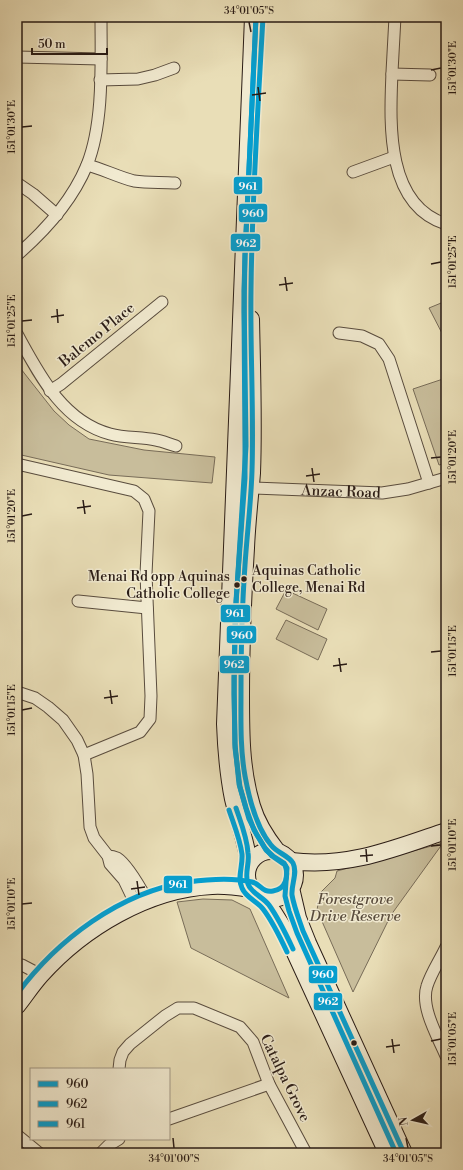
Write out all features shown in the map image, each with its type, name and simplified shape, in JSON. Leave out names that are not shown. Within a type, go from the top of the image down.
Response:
[{"type":"main road","points":[[253,17],[225,724],[227,767],[234,800],[247,846],[248,866],[246,879],[274,913],[284,929],[387,1153]]},
{"type":"main road","points":[[263,17],[252,269],[251,315],[253,432],[251,488],[246,546],[241,669],[241,745],[245,777],[252,807],[268,840],[277,851]]},
{"type":"main road","name":"Anzac Road","points":[[235,487],[251,488]]},
{"type":"main road","points":[[291,861],[326,863],[377,854],[446,831]]},
{"type":"main road","points":[[17,1006],[41,974],[80,939],[114,917],[142,903],[173,892],[212,886],[236,876],[248,866],[254,856],[261,852],[269,850],[277,851],[284,854],[291,861],[294,867],[293,884],[298,918],[308,944],[404,1153]]},
{"type":"main road","points":[[212,886],[276,898],[284,895],[293,884],[326,863]]},
{"type":"street","points":[[17,255],[36,239],[57,215],[71,194],[87,165],[98,120],[102,17]]},
{"type":"street","points":[[395,17],[390,101],[391,131],[397,170],[412,199],[425,214],[446,224]]},
{"type":"street","points":[[17,57],[101,59]]},
{"type":"street","points":[[100,80],[138,79],[174,68]]},
{"type":"street","points":[[392,74],[430,75]]},
{"type":"street","points":[[353,172],[394,157]]},
{"type":"street","points":[[87,165],[100,168],[132,180],[175,183]]},
{"type":"street","points":[[17,183],[33,194],[57,215]]},
{"type":"street","name":"Balemo Place","points":[[50,391],[62,384],[162,302]]},
{"type":"street","points":[[339,333],[362,336],[379,344],[389,360],[429,483]]},
{"type":"street","points":[[17,334],[50,391],[66,409],[92,427],[110,434],[157,440],[176,446]]},
{"type":"street","points":[[17,464],[134,491],[144,499],[149,511],[146,574],[151,696],[150,719],[140,732],[84,755]]},
{"type":"street","name":"Anzac Road","points":[[251,488],[382,493],[396,492],[446,478]]},
{"type":"street","points":[[78,601],[147,608]]},
{"type":"street","points":[[17,692],[35,698],[63,720],[77,740],[84,755],[87,774],[90,827],[94,838],[108,856],[110,864],[142,903]]},
{"type":"street","points":[[446,948],[427,986],[425,999],[428,1012],[446,1056]]},
{"type":"street","points":[[17,966],[22,965],[41,974]]},
{"type":"street","name":"Catalpa Grove","points":[[119,1068],[123,1052],[130,1044],[165,1016],[178,1008],[194,1008],[240,1027],[253,1042],[269,1084],[306,1153]]},
{"type":"street","points":[[170,1119],[269,1084]]},
{"type":"street","points":[[17,1135],[39,1153]]},
{"type":"street","points":[[101,1153],[109,1145],[117,1140]]},
{"type":"green space","points":[[446,301],[446,341],[429,308]]},
{"type":"green space","points":[[17,369],[21,369],[54,411],[69,425],[89,439],[144,450],[215,457],[212,483],[109,475],[17,454]]},
{"type":"green space","points":[[446,378],[446,463],[439,465],[413,389]]},
{"type":"green space","points":[[286,590],[327,609],[318,630],[276,609]]},
{"type":"green space","points":[[286,620],[327,639],[318,660],[276,639]]},
{"type":"green space","name":"Forestgrove Drive Reserve","points":[[443,843],[391,915],[353,992],[317,910],[320,893],[335,878],[337,871]]},
{"type":"green space","points":[[203,899],[232,900],[250,909],[289,998],[191,948],[177,902]]},
{"type":"transit line","name":"962","points":[[256,17],[245,254],[245,478],[236,601],[234,678],[235,748],[240,787],[254,830],[266,850],[284,863],[287,868],[285,896],[297,933],[396,1153]]},
{"type":"transit line","name":"961","points":[[17,994],[33,974],[71,937],[92,922],[138,896],[163,887],[188,882],[220,879],[236,879],[252,882],[266,891],[273,891],[281,888],[284,885],[286,878],[287,873],[285,865],[272,856],[265,848],[249,819],[239,784],[235,744],[235,620],[246,446],[244,290],[256,17]]},
{"type":"transit line","name":"960","points":[[263,17],[252,255],[251,483],[242,628],[241,723],[243,765],[249,794],[261,830],[271,845],[293,863],[295,875],[292,895],[303,931],[404,1153]]},
{"type":"transit line","name":"960","points":[[236,808],[244,830],[247,847],[248,884],[252,890],[269,905],[293,949]]},
{"type":"transit line","name":"962","points":[[229,810],[241,848],[242,858],[240,880],[242,888],[246,894],[261,906],[267,914],[287,952]]},
{"type":"place","name":"Aquinas Catholic College, Menai Rd","points":[[244,579]]},
{"type":"place","name":"Menai Rd opp Aquinas Catholic College","points":[[237,585]]}]
